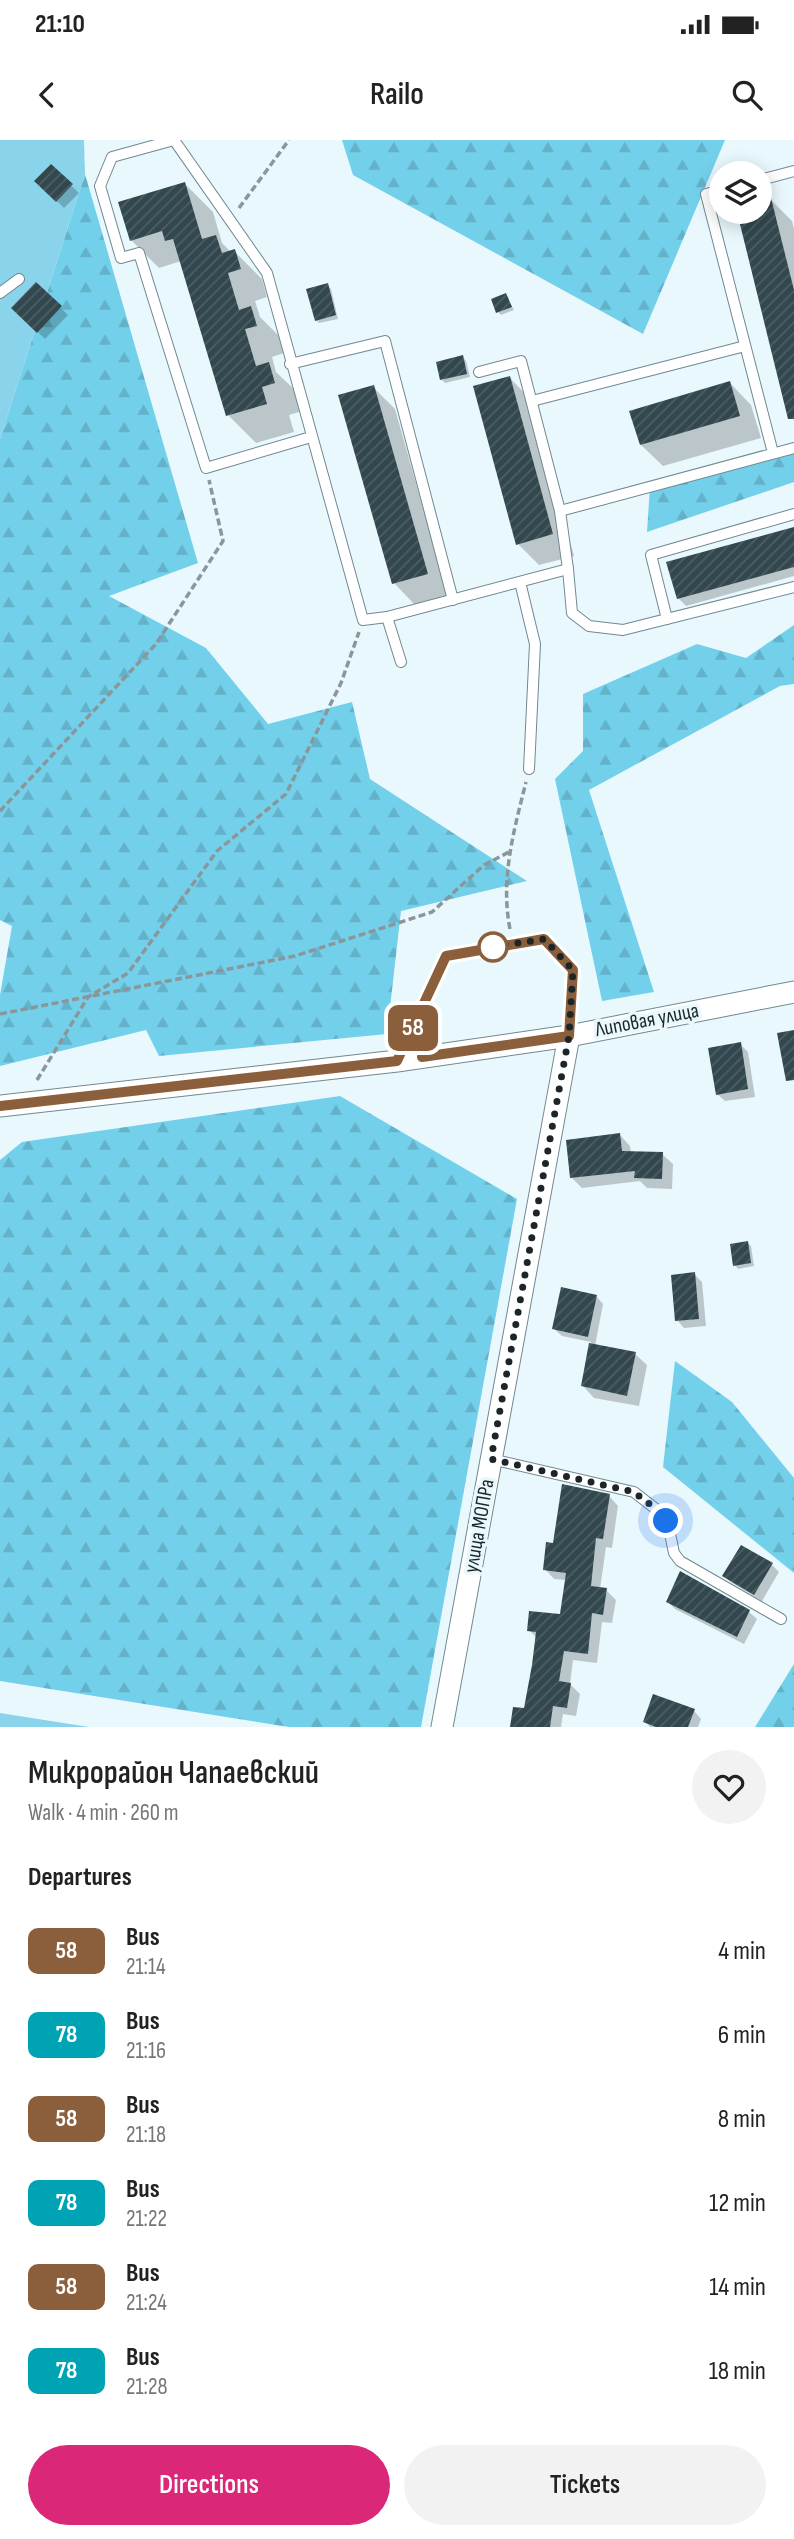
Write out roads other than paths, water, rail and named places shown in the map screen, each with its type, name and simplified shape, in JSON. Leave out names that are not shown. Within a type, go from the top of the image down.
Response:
[{"type":"street","name":"Липовая улица","points":[[0,1106],[397,1061],[569,1036],[794,992]]},
{"type":"street","name":"улица МОПРа","points":[[442,1727],[569,1036]]},
{"type":"lane","points":[[311,436],[206,468],[139,253],[121,258],[100,187],[112,157],[174,140],[267,273],[363,620],[387,617],[568,569]]},
{"type":"lane","points":[[772,177],[794,171]]},
{"type":"lane","points":[[714,224],[772,453]]},
{"type":"lane","points":[[0,293],[19,279]]},
{"type":"lane","points":[[290,364],[385,341],[453,600]]},
{"type":"lane","points":[[532,401],[745,346]]},
{"type":"lane","points":[[479,372],[521,361],[560,512],[572,613],[589,626],[623,630],[794,587]]},
{"type":"lane","points":[[560,512],[794,448]]},
{"type":"lane","points":[[667,619],[651,555],[794,513]]},
{"type":"lane","points":[[520,582],[535,644],[529,769]]},
{"type":"lane","points":[[387,617],[401,662]]},
{"type":"lane","points":[[397,1061],[446,956],[544,939],[573,970],[569,1036]]},
{"type":"lane","points":[[491,1459],[634,1492],[661,1513],[669,1530],[674,1553],[680,1561],[781,1619]]}]
